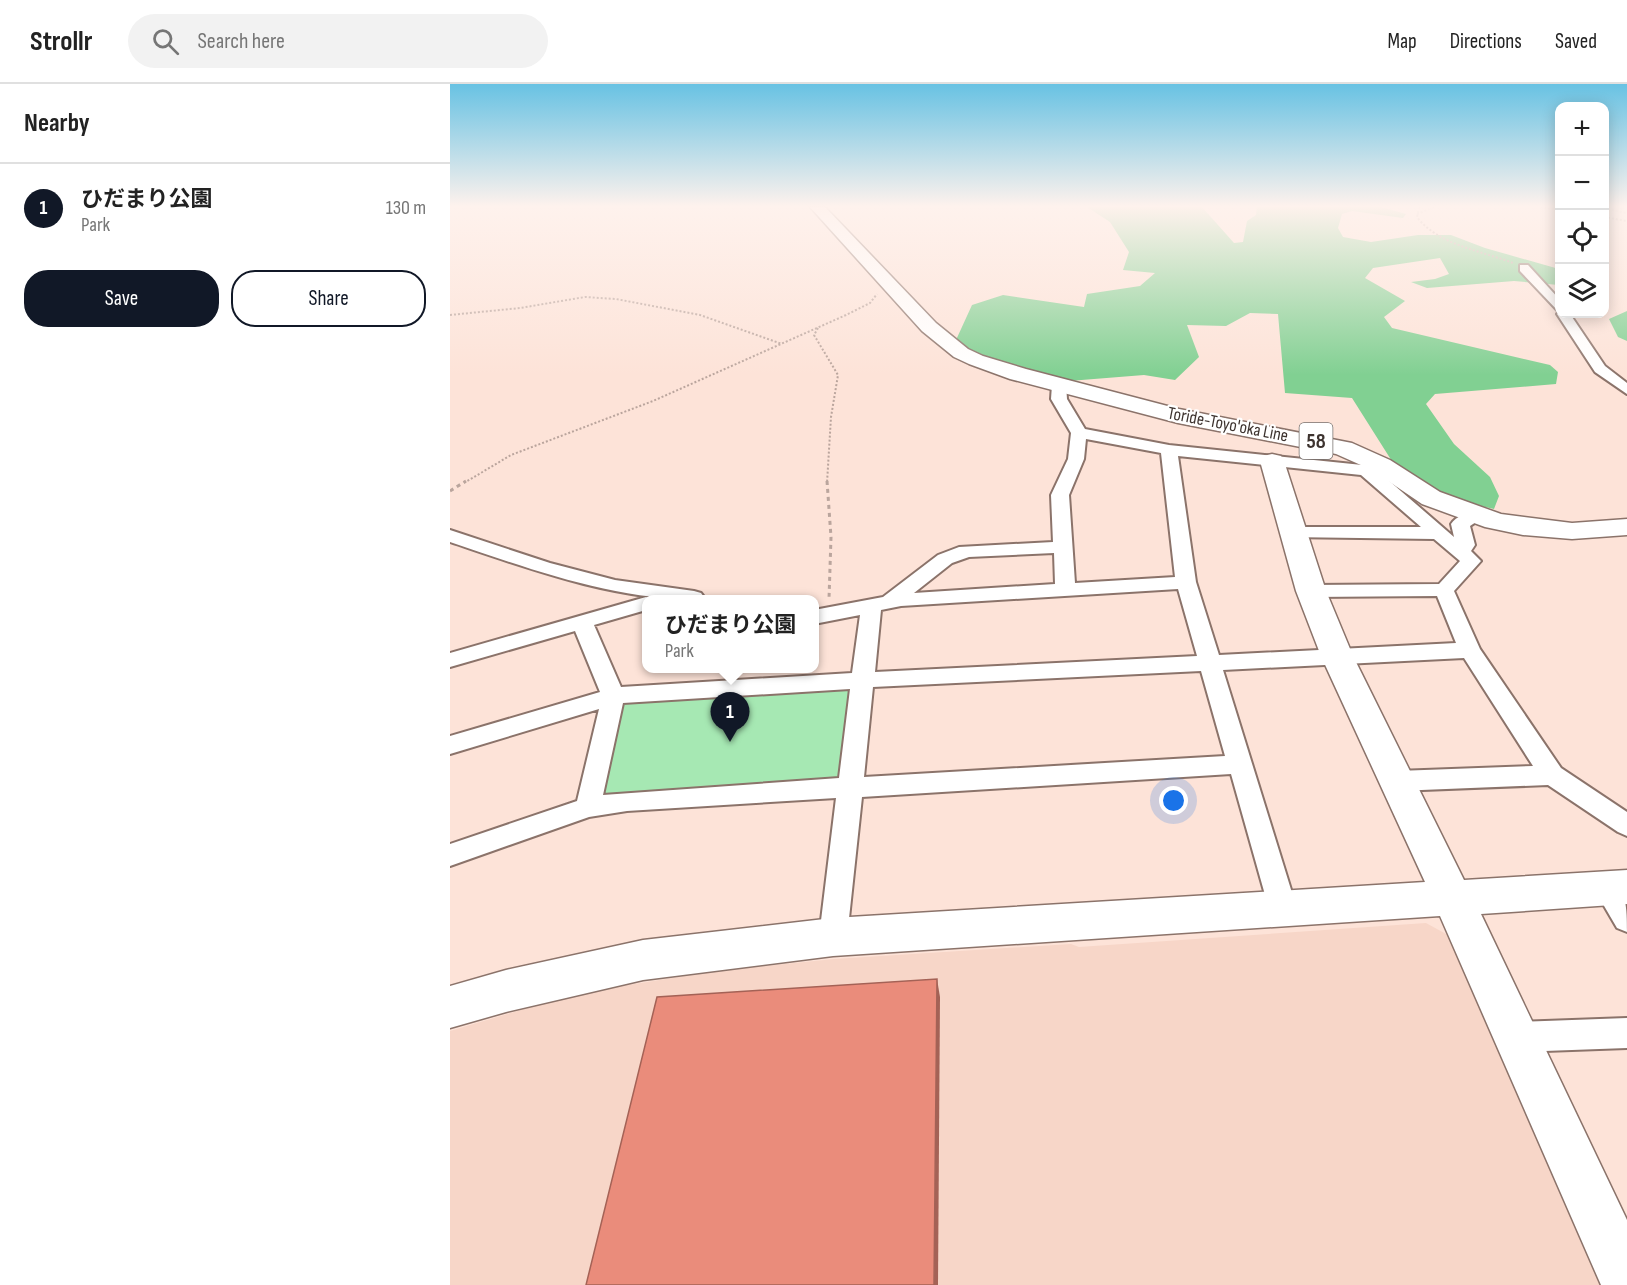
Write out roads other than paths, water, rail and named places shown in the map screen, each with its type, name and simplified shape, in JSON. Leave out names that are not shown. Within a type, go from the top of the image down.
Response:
[{"type":"street","name":"Toride-Toyo'oka Line","points":[[870,263],[928,327],[961,353],[994,367],[1178,416],[1343,448],[1381,465],[1431,498],[1476,516],[1544,529],[1572,531],[1627,527]]},
{"type":"street","points":[[1524,268],[1555,302]]},
{"type":"street","points":[[1567,318],[1600,369],[1627,390]]},
{"type":"street","points":[[1059,385],[1059,399],[1079,433],[1076,459],[1060,495],[1065,589]]},
{"type":"street","points":[[1079,433],[1169,450],[1366,470],[1471,561],[1444,590],[1311,591]]},
{"type":"street","points":[[1169,450],[1186,582],[1283,909]]},
{"type":"street","points":[[1272,461],[1311,591],[1337,656],[1453,899],[1627,1281]]},
{"type":"street","points":[[1461,552],[1466,545],[1460,524],[1476,516]]},
{"type":"street","points":[[1293,533],[1436,533]]},
{"type":"street","points":[[450,536],[543,567],[615,586],[668,595]]},
{"type":"street","points":[[833,937],[863,680],[880,604],[945,559],[966,551],[1063,547]]},
{"type":"street","points":[[821,616],[880,604],[1186,582]]},
{"type":"street","points":[[1444,590],[1470,650],[1552,775],[1627,825]]},
{"type":"street","points":[[450,658],[642,604]]},
{"type":"street","points":[[582,622],[614,696],[588,807]]},
{"type":"street","points":[[450,746],[614,696],[863,680],[1470,650]]},
{"type":"street","points":[[450,855],[588,807],[627,801],[1240,764]]},
{"type":"street","points":[[1397,781],[1552,775]]},
{"type":"street","points":[[450,1007],[643,960],[833,937],[1453,899],[1620,898]]},
{"type":"street","points":[[1517,1037],[1627,1033]]},
{"type":"place","name":"ひだまり公園","points":[[730,742]]}]
